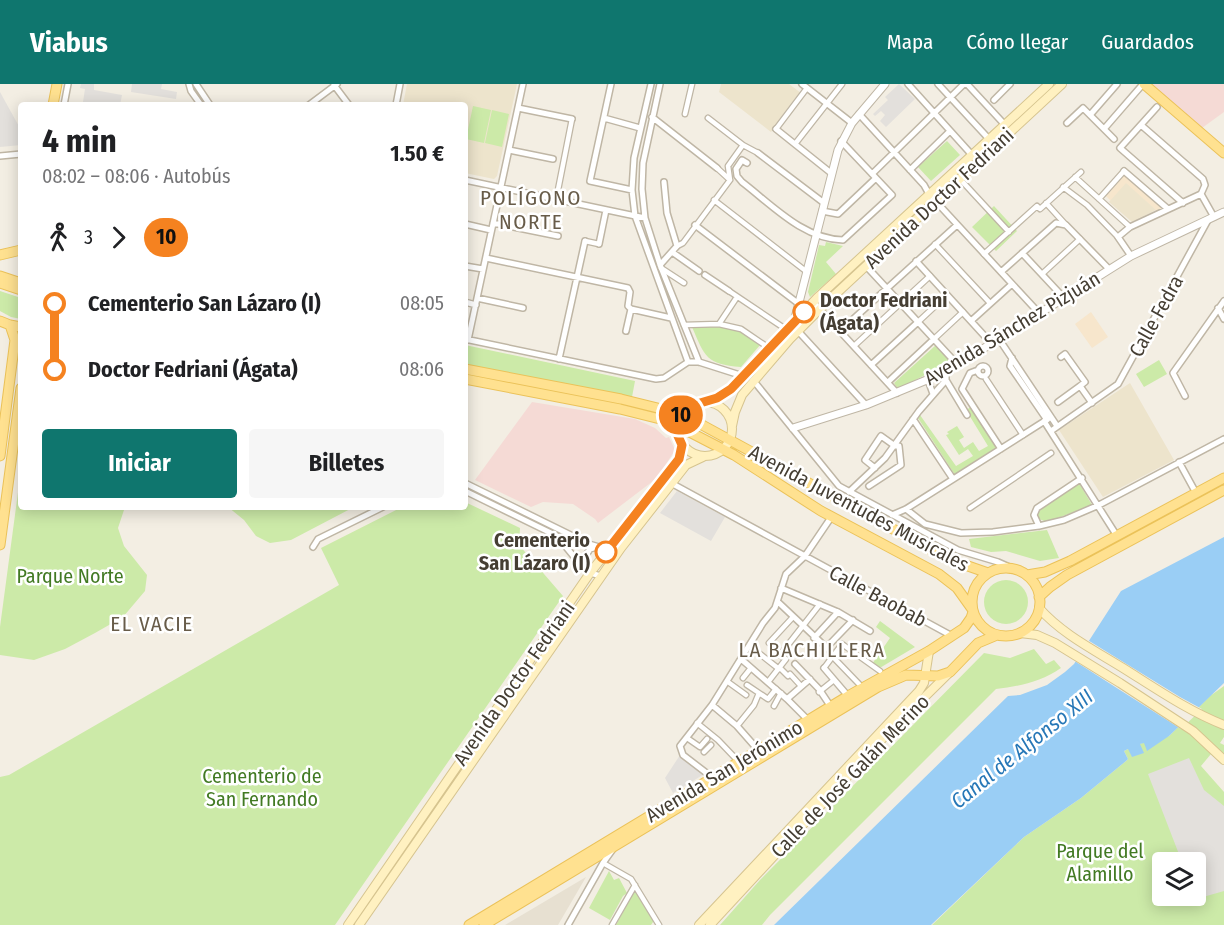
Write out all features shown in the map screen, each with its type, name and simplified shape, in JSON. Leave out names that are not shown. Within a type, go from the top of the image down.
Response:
[{"type":"main road","points":[[54,102],[57,84]]},
{"type":"main road","name":"Avenida Doctor Fedriani","points":[[682,414],[690,406],[724,393],[743,376],[813,302],[1049,84]]},
{"type":"main road","name":"Avenida Doctor Fedriani","points":[[730,440],[740,397],[798,331],[1062,84]]},
{"type":"main road","points":[[1144,84],[1224,153]]},
{"type":"main road","points":[[4,254],[18,245]]},
{"type":"main road","points":[[0,276],[18,282]]},
{"type":"main road","points":[[0,283],[18,289]]},
{"type":"main road","points":[[0,456],[15,342],[14,333],[4,324]]},
{"type":"main road","name":"Avenida Juventudes Musicales","points":[[468,370],[621,399],[682,414],[948,559],[988,573]]},
{"type":"main road","name":"Avenida Juventudes Musicales","points":[[468,380],[620,409],[664,420],[678,426],[723,450],[832,516],[939,574],[957,588],[973,611]]},
{"type":"main road","points":[[705,402],[725,410],[732,426]]},
{"type":"main road","points":[[0,545],[18,410]]},
{"type":"main road","points":[[682,414],[678,426],[678,436],[682,445],[689,452],[703,457]]},
{"type":"main road","points":[[723,450],[730,440]]},
{"type":"main road","name":"Avenida Doctor Fedriani","points":[[348,925],[590,573],[676,463],[682,445]]},
{"type":"main road","name":"Avenida Doctor Fedriani","points":[[360,925],[601,576],[671,483],[686,465],[703,457],[716,455],[723,450]]},
{"type":"main road","points":[[1027,575],[1045,572],[1062,565],[1224,478]]},
{"type":"main road","points":[[1039,597],[1067,575],[1224,490]]},
{"type":"main road","points":[[998,569],[1016,570],[1027,575],[1035,585],[1039,597],[1039,609],[1034,621],[1020,633],[1009,636],[997,635],[983,627],[973,611],[973,591],[988,573],[998,569]]},
{"type":"main road","points":[[1039,609],[1071,635],[1189,708],[1224,723]]},
{"type":"main road","name":"Avenida San Jerónimo","points":[[469,925],[599,856],[713,778],[808,720],[929,651],[967,625],[973,611]]},
{"type":"main road","points":[[1020,633],[1043,638],[1071,653],[1168,714],[1193,731],[1224,768]]},
{"type":"main road","name":"Calle de José Galán Merino","points":[[710,925],[883,738],[978,643],[997,635]]},
{"type":"main road","name":"Calle de José Galán Merino","points":[[699,925],[910,702],[924,683],[929,651]]},
{"type":"main road","name":"Avenida San Jerónimo","points":[[484,925],[878,687],[906,675],[938,675],[950,672]]},
{"type":"main road","points":[[1212,751],[1224,760]]},
{"type":"street","points":[[65,102],[68,84]]},
{"type":"street","points":[[189,84],[199,102]]},
{"type":"street","points":[[196,84],[208,102]]},
{"type":"street","points":[[397,102],[400,84]]},
{"type":"street","points":[[468,335],[523,84]]},
{"type":"street","points":[[611,84],[590,181],[632,190]]},
{"type":"street","points":[[651,84],[634,158],[632,190],[635,216],[688,362]]},
{"type":"street","points":[[660,84],[643,163],[642,189],[645,218],[661,266],[699,362]]},
{"type":"street","points":[[685,114],[692,84]]},
{"type":"street","points":[[795,144],[842,84]]},
{"type":"street","points":[[866,405],[798,331],[794,322],[841,141],[852,123],[885,84]]},
{"type":"street","points":[[908,84],[972,155]]},
{"type":"street","points":[[938,84],[989,139]]},
{"type":"street","points":[[708,118],[743,145],[751,147],[823,207],[838,214],[894,152],[965,84],[1005,125]]},
{"type":"street","points":[[972,89],[978,84]]},
{"type":"street","points":[[987,106],[1010,84]]},
{"type":"street","points":[[1035,84],[1042,91]]},
{"type":"street","points":[[1089,115],[1117,84]]},
{"type":"street","points":[[1104,129],[1144,84]]},
{"type":"street","points":[[313,102],[335,85],[347,102]]},
{"type":"street","points":[[831,173],[776,129],[804,85],[852,123]]},
{"type":"street","points":[[1120,148],[1157,107]]},
{"type":"street","points":[[518,108],[572,119],[556,200]]},
{"type":"street","points":[[1067,123],[1083,108],[1120,148],[1183,203]]},
{"type":"street","points":[[859,114],[1039,313]]},
{"type":"street","points":[[652,117],[730,180]]},
{"type":"street","points":[[604,118],[640,128]]},
{"type":"street","points":[[1118,237],[1130,227],[1201,194],[1205,185],[1203,180],[1140,125]]},
{"type":"street","points":[[910,170],[950,131]]},
{"type":"street","points":[[747,163],[742,160],[736,169],[736,176],[742,182],[799,226],[816,235],[843,240],[892,195],[841,141]]},
{"type":"street","points":[[661,266],[682,243],[730,180],[728,166],[743,145]]},
{"type":"street","points":[[509,150],[553,159]]},
{"type":"street","points":[[0,156],[18,154]]},
{"type":"street","points":[[1099,199],[1124,171],[1168,209]]},
{"type":"street","points":[[984,254],[1037,206],[1040,208],[1081,172]]},
{"type":"street","points":[[1075,177],[1130,227]]},
{"type":"street","points":[[959,178],[1009,232]]},
{"type":"street","points":[[468,181],[645,218]]},
{"type":"street","points":[[664,182],[667,213],[677,246]]},
{"type":"street","points":[[1063,187],[1087,205],[1118,237],[1131,256]]},
{"type":"street","points":[[1201,194],[1211,218]]},
{"type":"street","points":[[714,200],[807,272]]},
{"type":"street","points":[[1046,203],[1109,269]]},
{"type":"street","points":[[559,359],[585,241],[598,244],[606,210]]},
{"type":"street","name":"Avenida Sánchez Pizjuán","points":[[793,428],[866,405],[946,372],[1131,256],[1224,212]]},
{"type":"street","name":"Calle Fedra","points":[[1051,431],[1118,384],[1211,218]]},
{"type":"street","points":[[493,223],[558,236]]},
{"type":"street","points":[[1001,272],[1056,224],[1066,225]]},
{"type":"street","points":[[468,225],[491,230]]},
{"type":"street","points":[[695,225],[800,304]]},
{"type":"street","points":[[840,331],[957,225]]},
{"type":"street","points":[[1042,274],[1080,239]]},
{"type":"street","points":[[936,244],[990,303]]},
{"type":"street","points":[[672,252],[787,330]]},
{"type":"street","points":[[1022,253],[1064,298]]},
{"type":"street","points":[[486,258],[628,288],[630,292],[628,306],[631,309],[626,331]]},
{"type":"street","points":[[916,261],[991,343]]},
{"type":"street","points":[[468,266],[483,269]]},
{"type":"street","points":[[661,266],[684,283]]},
{"type":"street","points":[[866,266],[957,364]]},
{"type":"street","points":[[854,346],[930,276]]},
{"type":"street","points":[[971,321],[1012,284]]},
{"type":"street","points":[[803,289],[804,297],[820,308],[897,393]]},
{"type":"street","points":[[872,365],[947,295]]},
{"type":"street","points":[[719,324],[737,297]]},
{"type":"street","points":[[1185,396],[1173,374],[1224,301]]},
{"type":"street","points":[[468,302],[522,308]]},
{"type":"street","points":[[1218,308],[1224,319]]},
{"type":"street","points":[[631,309],[671,318]]},
{"type":"street","points":[[888,382],[963,312]]},
{"type":"street","points":[[684,325],[719,324],[741,329],[769,348]]},
{"type":"street","points":[[468,339],[656,379],[664,378],[688,362],[699,362],[743,376]]},
{"type":"street","points":[[999,339],[1048,419],[1051,431],[1117,536]]},
{"type":"street","points":[[975,354],[980,368],[970,373],[962,389],[1001,449]]},
{"type":"street","points":[[1058,402],[1085,382],[1065,354],[1061,357]]},
{"type":"street","points":[[946,372],[946,380],[967,415]]},
{"type":"street","points":[[986,379],[1023,435]]},
{"type":"street","name":"Avenida Juventudes Musicales","points":[[753,380],[839,486],[968,554],[998,562],[1016,570]]},
{"type":"street","points":[[928,380],[933,394]]},
{"type":"street","points":[[849,492],[895,446],[913,418],[946,380]]},
{"type":"street","points":[[1080,386],[1092,403]]},
{"type":"street","points":[[913,418],[953,479]]},
{"type":"street","points":[[1048,419],[1057,426]]},
{"type":"street","points":[[892,515],[906,509],[1048,419]]},
{"type":"street","points":[[869,486],[901,465],[899,446],[895,446],[881,436],[864,460],[875,468]]},
{"type":"street","points":[[906,509],[911,515],[933,528],[960,533],[993,532],[1039,526],[1064,520],[1099,505],[1224,439]]},
{"type":"street","points":[[970,508],[1051,453]]},
{"type":"street","points":[[1179,462],[1196,493]]},
{"type":"street","points":[[1039,526],[1034,515],[1036,508],[1082,478]]},
{"type":"street","name":"Calle Baobab","points":[[671,483],[952,636]]},
{"type":"street","points":[[468,484],[599,547]]},
{"type":"street","points":[[468,492],[557,536],[580,564],[590,573],[601,576]]},
{"type":"street","points":[[313,547],[318,539],[377,510]]},
{"type":"street","points":[[713,778],[683,755],[680,746],[728,682],[778,602],[784,578],[789,570],[805,556],[832,516]]},
{"type":"street","points":[[933,528],[936,538]]},
{"type":"street","points":[[557,536],[569,534]]},
{"type":"street","points":[[580,564],[590,549],[612,544]]},
{"type":"street","points":[[781,588],[838,612],[870,631]]},
{"type":"street","points":[[778,602],[826,648],[859,684]]},
{"type":"street","points":[[768,682],[786,660],[780,655],[820,604]]},
{"type":"street","points":[[814,638],[838,612]]},
{"type":"street","points":[[769,643],[793,617]]},
{"type":"street","points":[[826,648],[855,621]]},
{"type":"street","points":[[849,696],[824,668],[842,644],[880,671]]},
{"type":"street","points":[[760,654],[788,676],[790,674],[801,686]]},
{"type":"street","points":[[741,659],[808,720]]},
{"type":"street","points":[[795,664],[810,679],[831,707]]},
{"type":"street","points":[[743,678],[752,668]]},
{"type":"street","points":[[787,699],[810,679]]},
{"type":"street","points":[[819,692],[834,680]]},
{"type":"street","points":[[728,682],[746,695]]},
{"type":"street","points":[[747,685],[768,699],[776,689]]},
{"type":"street","points":[[737,726],[750,707],[754,705],[759,693]]},
{"type":"street","points":[[774,706],[781,693]]},
{"type":"street","points":[[712,705],[737,726],[759,751]]},
{"type":"street","points":[[698,723],[739,762]]},
{"type":"street","points":[[687,738],[700,747],[707,739]]},
{"type":"street","points":[[703,744],[708,748]]},
{"type":"street","points":[[568,925],[599,856],[631,879],[659,925]]},
{"type":"street","points":[[612,925],[634,885]]},
{"type":"shaded area","points":[[81,84],[94,84],[94,90],[122,95],[121,102],[83,102],[85,89],[80,88]]},
{"type":"shaded area","points":[[132,84],[162,84],[161,89],[177,92],[176,99],[131,92]]},
{"type":"shaded area","points":[[407,84],[517,84],[497,176],[494,179],[468,174],[468,102],[404,102]]},
{"type":"shaded area","points":[[721,84],[789,84],[801,93],[771,132],[719,92]]},
{"type":"shaded area","points":[[899,84],[915,99],[886,127],[880,121],[885,115],[881,111],[875,116],[873,114],[888,100],[885,97]]},
{"type":"shaded area","points":[[1150,84],[1224,84],[1224,112],[1202,128]]},
{"type":"shaded area","points":[[0,92],[18,125],[18,145],[0,147]]},
{"type":"shaded area","points":[[1125,174],[1162,207],[1158,212],[1126,184],[1111,201],[1104,194],[1108,190],[1110,192]]},
{"type":"shaded area","points":[[1126,183],[1156,210],[1132,222],[1109,202]]},
{"type":"shaded area","points":[[1091,312],[1108,337],[1092,348],[1075,324]]},
{"type":"shaded area","points":[[1130,383],[1174,460],[1103,497],[1059,430]]},
{"type":"shaded area","points":[[532,402],[635,419],[655,428],[666,438],[669,437],[675,450],[657,478],[598,523],[573,504],[543,502],[531,507],[475,480]]},
{"type":"shaded area","points":[[677,491],[725,517],[711,541],[660,513]]},
{"type":"shaded area","points":[[680,755],[706,773],[673,793],[665,778]]},
{"type":"shaded area","points":[[1189,758],[1204,790],[1224,806],[1224,891],[1206,896],[1206,852],[1178,852],[1148,774]]},
{"type":"shaded area","points":[[586,877],[558,925],[505,925],[554,896]]},
{"type":"green space","points":[[473,106],[491,110],[484,143],[468,139]]},
{"type":"green space","points":[[492,110],[509,114],[502,147],[485,143]]},
{"type":"green space","points":[[947,141],[960,155],[931,181],[918,167]]},
{"type":"green space","points":[[994,206],[1017,231],[996,251],[972,227]]},
{"type":"green space","points":[[826,242],[843,246],[826,262],[836,274],[810,297],[808,292],[819,245],[825,246]]},
{"type":"green space","points":[[0,291],[18,297],[18,318],[0,311]]},
{"type":"green space","points":[[718,326],[740,330],[761,344],[741,367],[720,364],[708,357],[692,327]]},
{"type":"green space","points":[[936,345],[950,362],[898,389],[894,383]]},
{"type":"green space","points":[[468,346],[635,381],[632,397],[468,366]]},
{"type":"green space","points":[[1159,360],[1167,374],[1144,387],[1136,374]]},
{"type":"green space","points":[[971,407],[997,449],[955,475],[918,418],[920,415],[956,466],[973,456],[968,449],[959,455],[946,435],[949,434],[947,432],[957,426],[964,437],[959,440],[964,448],[973,442],[979,451],[988,446],[966,410]]},
{"type":"green space","points":[[1079,483],[1092,505],[1047,522],[1039,519],[1038,514],[1042,507]]},
{"type":"green space","name":"Parque Norte","points":[[18,492],[18,510],[124,510],[118,528],[124,546],[147,575],[145,591],[123,617],[65,649],[34,660],[0,655],[0,627]]},
{"type":"green space","name":"Cementerio de San Fernando","points":[[468,503],[520,528],[519,545],[563,596],[335,925],[0,925],[0,777],[9,775],[339,585],[321,548],[396,510],[468,510]]},
{"type":"green space","points":[[232,510],[348,510],[291,540],[270,543],[256,536],[244,520]]},
{"type":"green space","points":[[1047,530],[1059,558],[1040,561],[1006,551],[991,552],[971,547],[969,539]]},
{"type":"green space","points":[[1006,580],[1022,586],[1028,602],[1022,618],[1006,624],[990,618],[984,602],[990,586]]},
{"type":"green space","points":[[880,621],[915,647],[878,669],[872,664],[890,638],[876,627]]},
{"type":"green space","points":[[1034,649],[1046,664],[1054,660],[1061,668],[1030,683],[996,689],[762,925],[720,925],[760,880],[984,653],[1010,658]]},
{"type":"green space","name":"Parque del Alamillo","points":[[1224,686],[1224,737],[1220,743],[1224,745],[1224,755],[1216,748],[1201,766],[1224,792],[1224,925],[932,925],[1024,837],[1081,798],[1126,761],[1128,759],[1124,751],[1128,749],[1143,753],[1139,744],[1169,736],[1210,696]]},
{"type":"green space","points":[[609,871],[614,880],[619,878],[627,893],[610,920],[589,908]]},
{"type":"green space","points":[[636,888],[655,919],[651,925],[616,925]]},
{"type":"water","name":"Canal de Alfonso XIII","points":[[1224,537],[1224,683],[1169,736],[1147,751],[1144,743],[1140,744],[1144,753],[1132,757],[1128,749],[1124,751],[1128,759],[1126,761],[1081,798],[1024,837],[931,925],[774,925],[1008,696],[1020,695],[1047,685],[1074,664],[1121,591]]},
{"type":"pier","points":[[1086,639],[1202,709],[1181,729],[1073,660]]},
{"type":"bus line","name":"10","points":[[606,552],[679,459],[682,445],[678,436],[678,426],[682,414],[690,406],[717,398],[731,389],[804,312]]},
{"type":"place","name":"Doctor Fedriani (Ágata)","points":[[804,312]]},
{"type":"place","name":"Cementerio San Lázaro (I)","points":[[606,552]]},
{"type":"district","name":"POLÍGONO NORTE","points":[[531,210]]},
{"type":"district","name":"EL VACIE","points":[[152,624]]},
{"type":"district","name":"LA BACHILLERA","points":[[812,650]]}]
